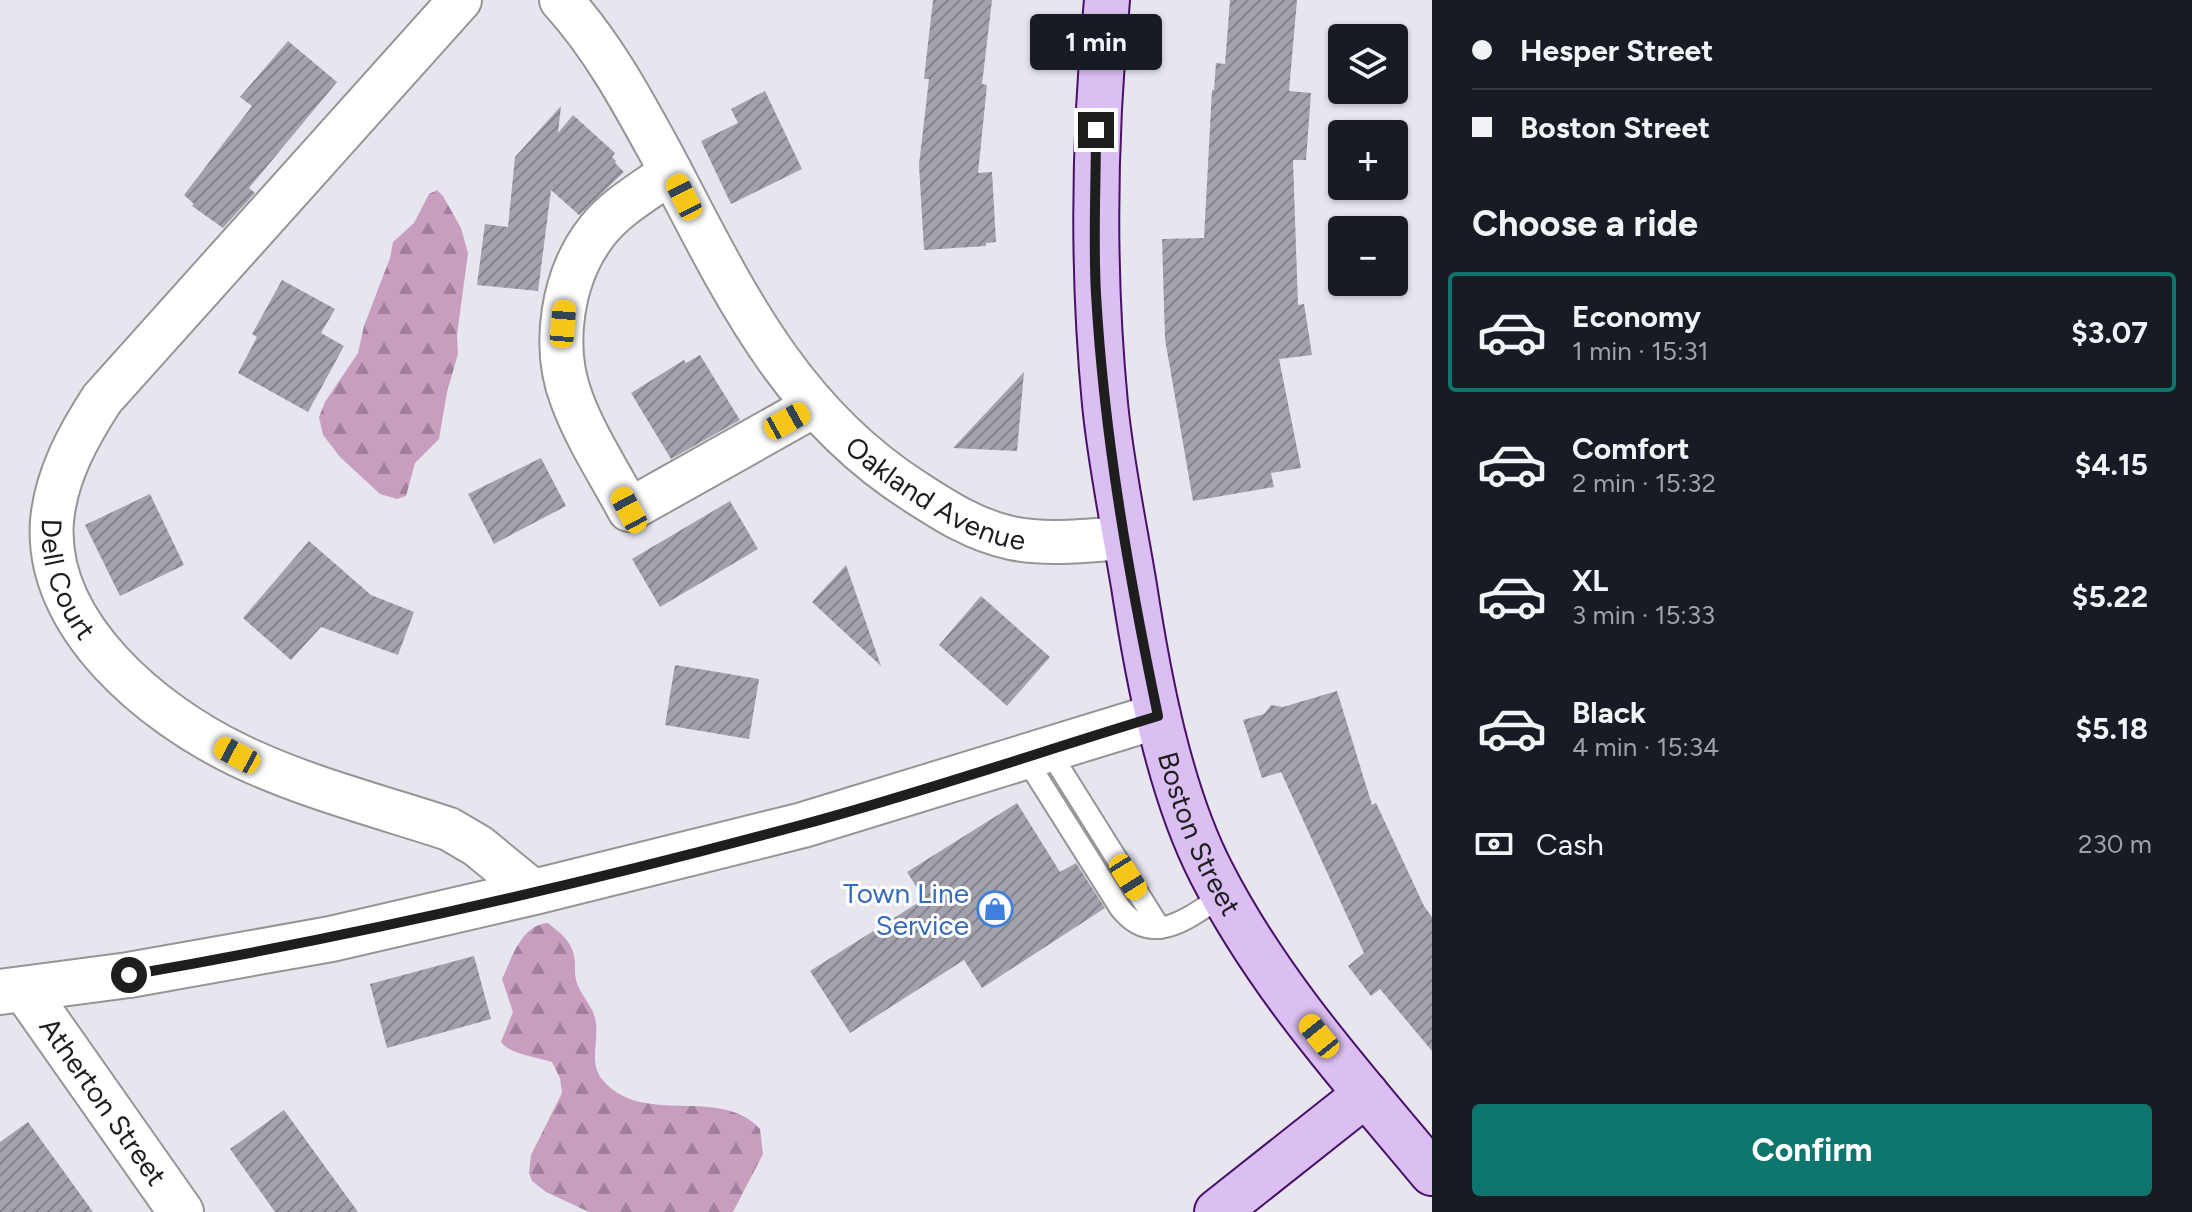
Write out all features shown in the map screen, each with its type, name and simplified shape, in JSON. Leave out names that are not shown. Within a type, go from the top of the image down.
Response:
[{"type":"main road","name":"Boston Street","points":[[1107,0],[1096,130],[1096,291],[1105,407],[1158,716],[1189,816],[1210,869],[1255,950],[1306,1019],[1432,1173]]},
{"type":"main road","points":[[1217,1212],[1366,1094]]},
{"type":"street","name":"Dell Court","points":[[460,0],[102,399],[80,433],[64,470],[55,505],[53,544],[62,586],[89,635],[110,662],[154,704],[206,738],[256,763],[449,829],[478,846],[534,892]]},
{"type":"street","name":"Oakland Avenue","points":[[561,0],[623,84],[735,296],[757,331],[814,406],[873,463],[944,510],[981,530],[1028,540],[1126,538]]},
{"type":"street","points":[[671,172],[624,206],[599,229],[581,256],[565,305],[564,361],[572,399],[629,510],[814,406]]},
{"type":"street","points":[[13,991],[129,975],[331,939],[534,892],[803,825],[1158,716]]},
{"type":"street","name":"Atherton Street","points":[[13,991],[181,1212]]},
{"type":"lane","points":[[1036,753],[1125,915],[1139,925],[1160,928],[1180,922],[1224,895]]},
{"type":"green space","points":[[437,190],[461,228],[468,253],[457,335],[458,354],[447,392],[439,439],[415,463],[406,496],[397,499],[380,494],[340,457],[323,435],[319,417],[325,402],[358,353],[393,242],[414,223],[429,194]]},
{"type":"green space","points":[[548,923],[573,950],[576,980],[595,1018],[595,1060],[601,1078],[618,1093],[637,1101],[723,1109],[743,1116],[760,1129],[763,1154],[733,1212],[589,1212],[546,1192],[532,1181],[529,1173],[531,1155],[562,1093],[560,1078],[552,1062],[517,1052],[501,1042],[513,1012],[502,979],[524,936],[539,925]]},
{"type":"building","points":[[933,0],[992,0],[982,84],[987,85],[978,173],[992,172],[996,242],[986,243],[986,246],[924,250],[919,165],[929,79],[924,79]]},
{"type":"building","points":[[1230,0],[1297,0],[1289,91],[1311,93],[1306,160],[1293,160],[1298,305],[1304,304],[1312,355],[1279,359],[1301,468],[1271,473],[1274,487],[1193,501],[1165,339],[1162,239],[1204,238],[1212,90],[1216,63],[1225,64]]},
{"type":"building","points":[[288,41],[337,82],[249,188],[255,193],[223,228],[192,206],[194,204],[184,195],[252,106],[240,97]]},
{"type":"building","points":[[765,91],[802,169],[731,204],[701,141],[738,123],[731,109]]},
{"type":"building","points":[[561,106],[558,133],[573,115],[615,153],[612,157],[624,172],[579,215],[551,190],[538,291],[477,285],[485,224],[508,227],[515,157]]},
{"type":"building","points":[[282,280],[335,309],[321,333],[344,346],[308,412],[238,373],[257,337],[252,334]]},
{"type":"building","points":[[700,355],[740,420],[671,459],[631,393],[684,360],[686,363]]},
{"type":"building","points":[[1024,372],[1017,451],[953,448]]},
{"type":"building","points":[[541,458],[566,506],[494,544],[468,494]]},
{"type":"building","points":[[150,494],[184,565],[120,596],[85,525]]},
{"type":"building","points":[[730,501],[758,549],[660,607],[632,559]]},
{"type":"building","points":[[309,541],[371,595],[414,612],[398,655],[321,627],[291,660],[243,618]]},
{"type":"building","points":[[846,565],[881,666],[812,602]]},
{"type":"building","points":[[981,596],[1050,657],[1007,706],[939,645]]},
{"type":"building","points":[[675,665],[759,679],[749,739],[665,725]]},
{"type":"building","points":[[1337,691],[1372,805],[1376,803],[1432,917],[1432,1051],[1380,989],[1371,996],[1348,966],[1364,953],[1281,772],[1262,778],[1243,720],[1264,714],[1271,705],[1283,707]]},
{"type":"building","name":"Town Line Service","points":[[1017,803],[1060,872],[1076,863],[1105,908],[982,988],[964,960],[850,1033],[810,971],[924,899],[907,872]]},
{"type":"building","points":[[474,956],[491,1019],[387,1048],[370,984]]},
{"type":"building","points":[[284,1110],[358,1212],[275,1212],[230,1149]]},
{"type":"building","points":[[28,1122],[93,1212],[0,1212],[0,1142]]},
{"type":"place","name":"Town Line Service","points":[[995,909]]},
{"type":"route","points":[[129,975],[331,939],[803,825],[1158,716],[1142,640],[1105,407],[1096,291],[1096,130]]}]
